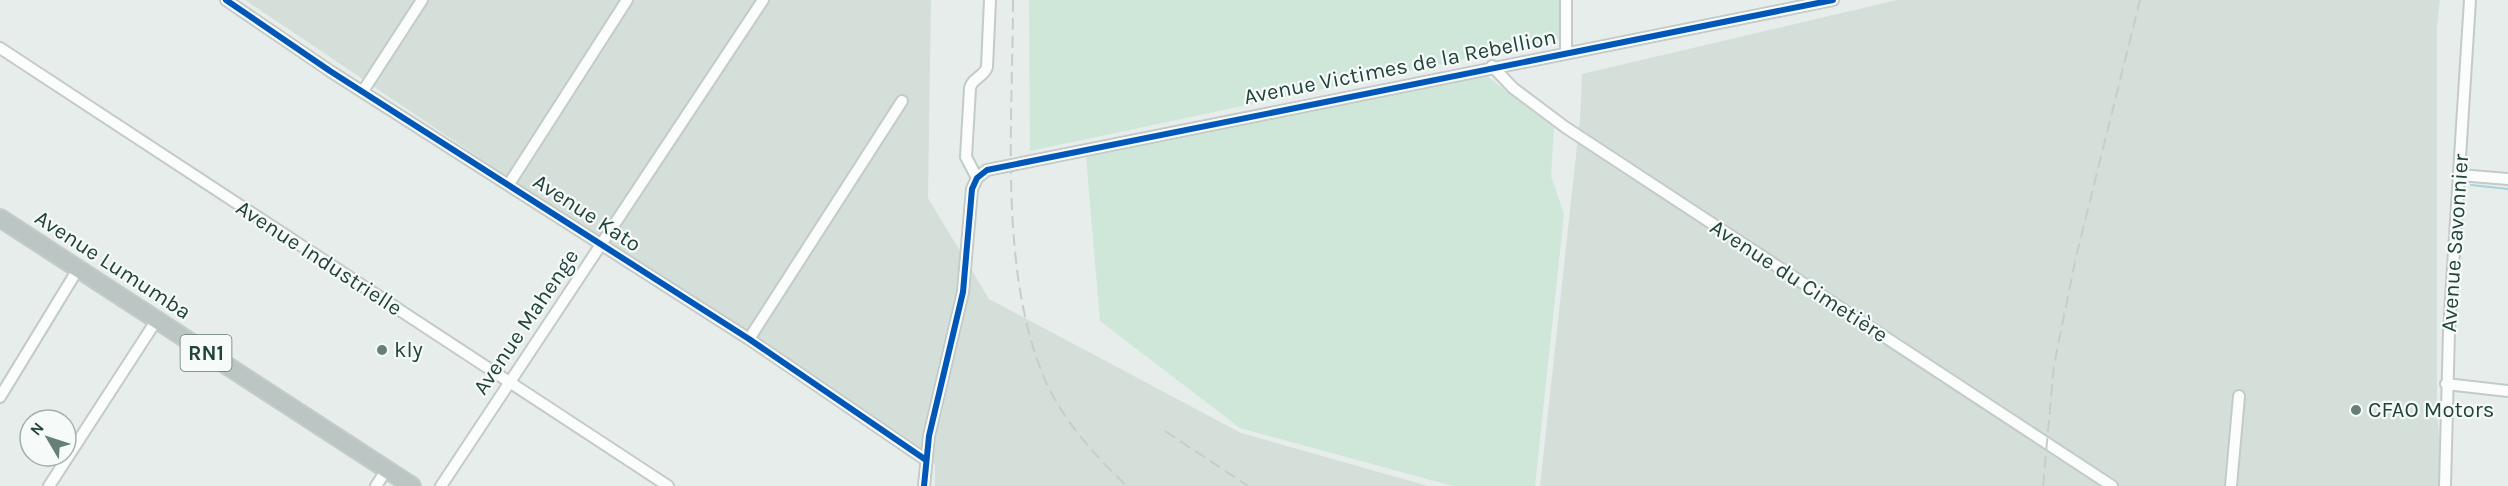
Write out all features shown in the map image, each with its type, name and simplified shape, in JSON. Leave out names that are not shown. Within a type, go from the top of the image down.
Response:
[{"type":"highway","name":"Avenue Lumumba","points":[[2,223],[78,269],[412,486]]},
{"type":"street","name":"Avenue Kato","points":[[226,0],[330,71],[749,339],[926,460]]},
{"type":"street","points":[[363,91],[422,0]]},
{"type":"street","points":[[509,184],[627,0]]},
{"type":"street","name":"Avenue Mahenge","points":[[441,486],[763,0]]},
{"type":"street","points":[[924,486],[926,460],[963,292],[971,195],[977,178],[966,157],[970,88],[973,81],[985,73],[987,67],[990,0]]},
{"type":"street","points":[[1566,0],[1566,52]]},
{"type":"street","name":"Avenue Victimes de la Rebellion","points":[[977,178],[987,170],[1013,164],[1492,66],[1833,0]]},
{"type":"street","name":"Avenue Savonnier","points":[[2445,486],[2446,384],[2470,0]]},
{"type":"street","name":"Avenue Industrielle","points":[[0,48],[668,486]]},
{"type":"street","name":"Avenue du Cimetière","points":[[1492,66],[1513,88],[1565,127],[2112,486]]},
{"type":"street","points":[[749,339],[902,101]]},
{"type":"street","points":[[2460,175],[2508,179]]},
{"type":"street","points":[[0,397],[78,269]]},
{"type":"street","points":[[49,486],[156,321]]},
{"type":"street","points":[[2446,384],[2508,391]]},
{"type":"street","points":[[2231,486],[2239,396]]},
{"type":"street","points":[[376,486],[387,469]]},
{"type":"shaded area","points":[[245,0],[931,0],[928,198],[989,299],[1241,433],[1428,486],[935,486],[935,465]]},
{"type":"shaded area","points":[[1897,0],[2440,0],[2437,28],[2437,406],[2442,486],[1540,486],[1580,119],[1582,74]]},
{"type":"green space","points":[[1029,0],[1559,0],[1559,39],[1030,151]]},
{"type":"green space","points":[[1487,76],[1554,128],[1551,176],[1564,214],[1535,486],[1453,486],[1240,428],[1100,321],[1086,156]]},
{"type":"waterway","points":[[2471,185],[2508,189]]},
{"type":"railway","points":[[1013,0],[1011,188],[1019,283],[1028,328],[1041,370],[1057,403],[1089,447],[1127,486]]},
{"type":"railway","points":[[2043,486],[2054,365],[2076,257],[2140,0]]},
{"type":"railway","points":[[1165,431],[1248,486]]},
{"type":"cycle path","points":[[226,0],[330,71],[749,339],[926,460]]},
{"type":"cycle path","points":[[924,486],[929,436],[963,292],[972,189],[977,178],[987,170],[1833,0]]},
{"type":"place","name":"kly","points":[[382,350]]},
{"type":"place","name":"CFAO Motors","points":[[2356,410]]}]
